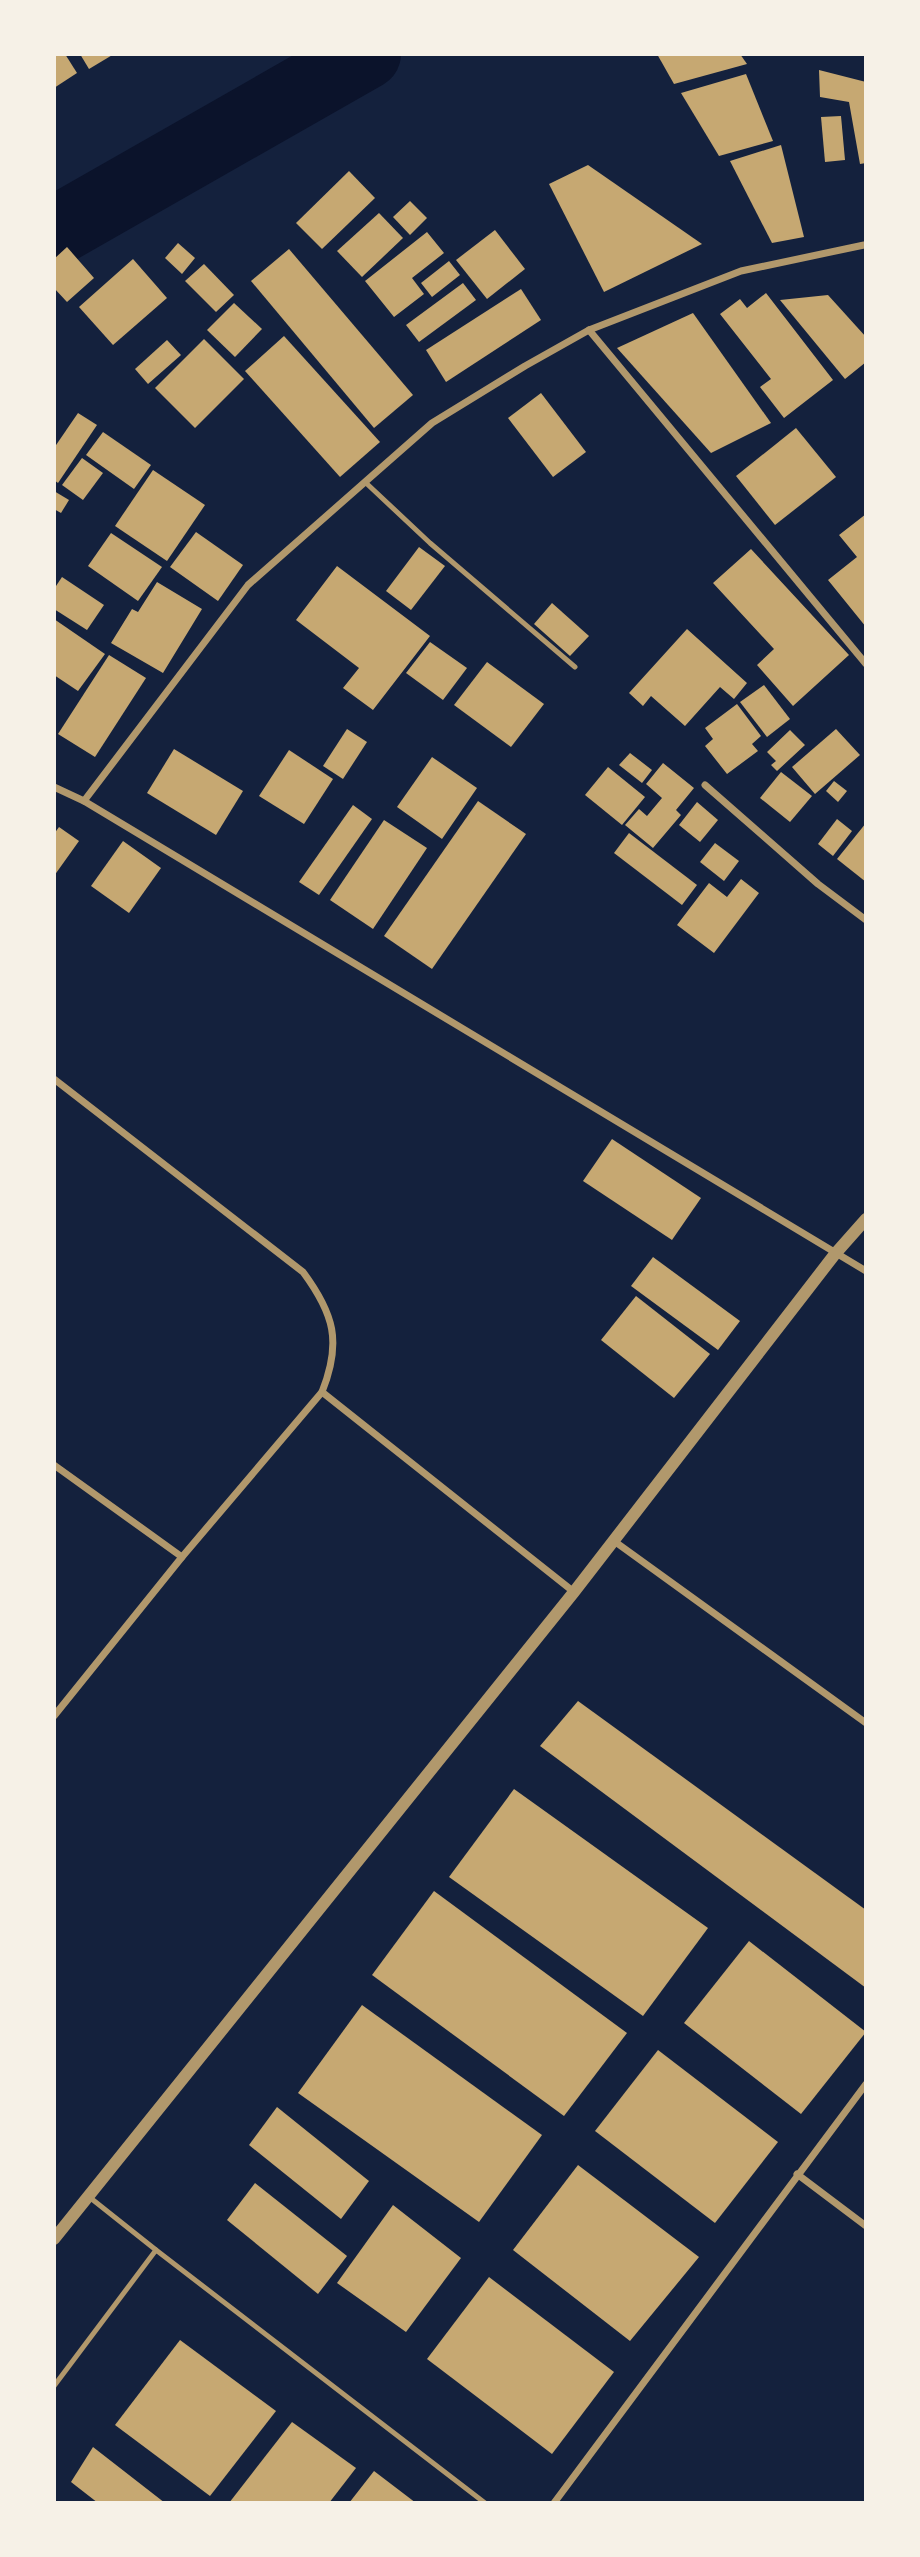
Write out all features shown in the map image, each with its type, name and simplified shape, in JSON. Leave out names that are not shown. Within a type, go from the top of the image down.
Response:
[{"type":"street","points":[[84,801],[248,585],[432,423],[589,330],[741,271],[864,245]]},
{"type":"street","points":[[589,330],[866,664]]},
{"type":"street","points":[[705,785],[818,884],[866,920]]},
{"type":"street","points":[[54,787],[84,801],[866,1271]]},
{"type":"street","points":[[54,1080],[303,1272],[322,1298],[333,1336],[332,1367],[322,1392],[182,1557],[54,1716]]},
{"type":"street","points":[[54,2239],[574,1592],[835,1254],[866,1219]]},
{"type":"street","points":[[322,1392],[574,1592]]},
{"type":"street","points":[[54,1465],[182,1557]]},
{"type":"street","points":[[614,1541],[866,1723]]},
{"type":"street","points":[[554,2503],[866,2084]]},
{"type":"street","points":[[797,2174],[866,2226]]},
{"type":"lane","points":[[365,482],[575,667]]},
{"type":"lane","points":[[88,2196],[485,2503]]},
{"type":"lane","points":[[54,2386],[156,2250]]},
{"type":"building","points":[[54,54],[65,54],[77,73],[54,88]]},
{"type":"building","points":[[80,54],[114,54],[89,69]]},
{"type":"building","points":[[657,54],[740,54],[747,64],[674,84]]},
{"type":"building","points":[[819,70],[866,82],[866,163],[860,164],[849,102],[820,97]]},
{"type":"building","points":[[746,74],[773,141],[719,156],[681,93]]},
{"type":"building","points":[[841,116],[845,160],[825,162],[821,117]]},
{"type":"building","points":[[781,145],[804,237],[772,243],[730,161]]},
{"type":"building","points":[[588,165],[702,244],[604,292],[549,184]]},
{"type":"building","points":[[349,171],[375,198],[322,249],[296,223]]},
{"type":"building","points":[[410,201],[427,218],[410,235],[393,217]]},
{"type":"building","points":[[379,213],[403,238],[362,277],[337,251]]},
{"type":"building","points":[[495,230],[525,269],[487,299],[456,260]]},
{"type":"building","points":[[427,232],[444,253],[412,278],[424,294],[394,317],[365,281]]},
{"type":"building","points":[[178,243],[195,258],[182,274],[165,258]]},
{"type":"building","points":[[67,247],[94,278],[67,302],[54,288],[54,259]]},
{"type":"building","points":[[289,249],[413,395],[374,428],[251,281]]},
{"type":"building","points":[[133,259],[167,298],[113,345],[79,307]]},
{"type":"building","points":[[449,261],[460,275],[432,297],[421,283]]},
{"type":"building","points":[[204,264],[234,295],[216,312],[185,281]]},
{"type":"building","points":[[463,283],[476,300],[419,342],[406,325]]},
{"type":"building","points":[[521,289],[541,320],[446,382],[426,350]]},
{"type":"building","points":[[766,293],[833,380],[784,418],[760,387],[771,379],[720,314],[740,299],[747,308]]},
{"type":"building","points":[[828,295],[866,337],[866,362],[845,379],[780,300]]},
{"type":"building","points":[[234,303],[262,329],[235,357],[207,330]]},
{"type":"building","points":[[693,313],[771,423],[711,453],[617,348]]},
{"type":"building","points":[[284,336],[380,442],[340,477],[245,371]]},
{"type":"building","points":[[204,339],[244,379],[195,428],[155,388]]},
{"type":"building","points":[[167,340],[181,355],[148,384],[135,369]]},
{"type":"building","points":[[541,393],[586,452],[553,477],[508,418]]},
{"type":"building","points":[[78,413],[97,425],[58,483],[54,480],[54,448]]},
{"type":"building","points":[[796,428],[836,477],[775,525],[736,476]]},
{"type":"building","points":[[103,432],[151,465],[134,489],[86,455]]},
{"type":"building","points":[[82,458],[103,473],[83,500],[62,485]]},
{"type":"building","points":[[153,470],[205,505],[167,561],[115,526]]},
{"type":"building","points":[[54,491],[69,500],[61,513],[54,509]]},
{"type":"building","points":[[866,514],[866,627],[828,580],[857,557],[839,535]]},
{"type":"building","points":[[196,532],[243,565],[218,601],[170,567]]},
{"type":"building","points":[[111,533],[162,567],[138,601],[88,566]]},
{"type":"building","points":[[419,547],[445,566],[411,610],[386,591]]},
{"type":"building","points":[[751,549],[849,655],[793,706],[757,665],[774,649],[713,583]]},
{"type":"building","points":[[337,566],[430,636],[373,710],[343,688],[359,668],[296,620]]},
{"type":"building","points":[[62,577],[104,605],[87,630],[54,609],[54,589]]},
{"type":"building","points":[[157,582],[202,609],[163,673],[111,643],[132,609],[138,612]]},
{"type":"building","points":[[552,603],[589,636],[570,656],[534,624]]},
{"type":"building","points":[[54,619],[105,654],[78,691],[54,675]]},
{"type":"building","points":[[687,629],[747,683],[734,699],[720,687],[685,726],[651,696],[643,706],[629,693]]},
{"type":"building","points":[[430,642],[467,668],[443,700],[406,673]]},
{"type":"building","points":[[109,655],[146,678],[95,757],[58,734]]},
{"type":"building","points":[[487,662],[544,704],[511,747],[454,705]]},
{"type":"building","points":[[764,685],[790,719],[767,737],[740,702]]},
{"type":"building","points":[[737,704],[761,736],[752,744],[758,751],[727,774],[705,746],[713,739],[705,728]]},
{"type":"building","points":[[347,729],[367,742],[343,779],[323,766]]},
{"type":"building","points":[[836,729],[860,755],[815,794],[792,767]]},
{"type":"building","points":[[790,730],[805,745],[777,771],[771,765],[776,761],[767,752]]},
{"type":"building","points":[[174,749],[243,791],[216,835],[147,793]]},
{"type":"building","points":[[289,750],[333,779],[304,824],[259,796]]},
{"type":"building","points":[[630,753],[652,770],[642,783],[619,765]]},
{"type":"building","points":[[432,757],[477,788],[442,839],[397,807]]},
{"type":"building","points":[[663,763],[694,788],[676,810],[681,815],[653,848],[625,825],[639,809],[647,816],[662,798],[646,784]]},
{"type":"building","points":[[608,767],[645,797],[622,825],[585,795]]},
{"type":"building","points":[[781,772],[812,796],[790,822],[760,798]]},
{"type":"building","points":[[834,781],[847,791],[838,802],[826,791]]},
{"type":"building","points":[[478,801],[526,834],[432,969],[384,936]]},
{"type":"building","points":[[697,802],[718,820],[700,842],[679,825]]},
{"type":"building","points":[[353,805],[372,819],[319,895],[299,882]]},
{"type":"building","points":[[837,819],[852,831],[833,856],[818,844]]},
{"type":"building","points":[[384,820],[427,848],[373,929],[330,900]]},
{"type":"building","points":[[866,823],[866,882],[837,859]]},
{"type":"building","points":[[59,827],[79,841],[54,876],[54,834]]},
{"type":"building","points":[[629,833],[697,885],[682,905],[614,853]]},
{"type":"building","points":[[123,841],[161,868],[129,913],[91,886]]},
{"type":"building","points":[[715,843],[739,861],[724,881],[700,862]]},
{"type":"building","points":[[741,879],[759,893],[714,953],[677,925],[709,883],[727,897]]},
{"type":"building","points":[[612,1139],[701,1198],[672,1240],[583,1181]]},
{"type":"building","points":[[653,1257],[740,1321],[718,1350],[631,1286]]},
{"type":"building","points":[[636,1296],[710,1354],[674,1398],[601,1340]]},
{"type":"building","points":[[578,1701],[866,1910],[866,1988],[540,1746]]},
{"type":"building","points":[[514,1789],[708,1928],[643,2016],[449,1877]]},
{"type":"building","points":[[434,1891],[627,2033],[564,2116],[372,1975]]},
{"type":"building","points":[[749,1941],[866,2032],[801,2114],[684,2023]]},
{"type":"building","points":[[362,2005],[542,2135],[479,2222],[298,2093]]},
{"type":"building","points":[[658,2050],[778,2142],[715,2223],[595,2131]]},
{"type":"building","points":[[277,2107],[369,2181],[341,2219],[249,2145]]},
{"type":"building","points":[[578,2165],[699,2257],[630,2341],[513,2250]]},
{"type":"building","points":[[255,2183],[347,2256],[318,2294],[227,2220]]},
{"type":"building","points":[[393,2205],[461,2258],[406,2332],[337,2283]]},
{"type":"building","points":[[489,2277],[614,2372],[552,2454],[427,2359]]},
{"type":"building","points":[[180,2340],[276,2411],[210,2496],[115,2425]]},
{"type":"building","points":[[292,2422],[356,2468],[329,2503],[229,2503]]},
{"type":"building","points":[[93,2447],[165,2503],[98,2503],[71,2482]]},
{"type":"building","points":[[374,2471],[416,2503],[349,2503]]},
{"type":"waterway","points":[[54,232],[366,54]]}]
